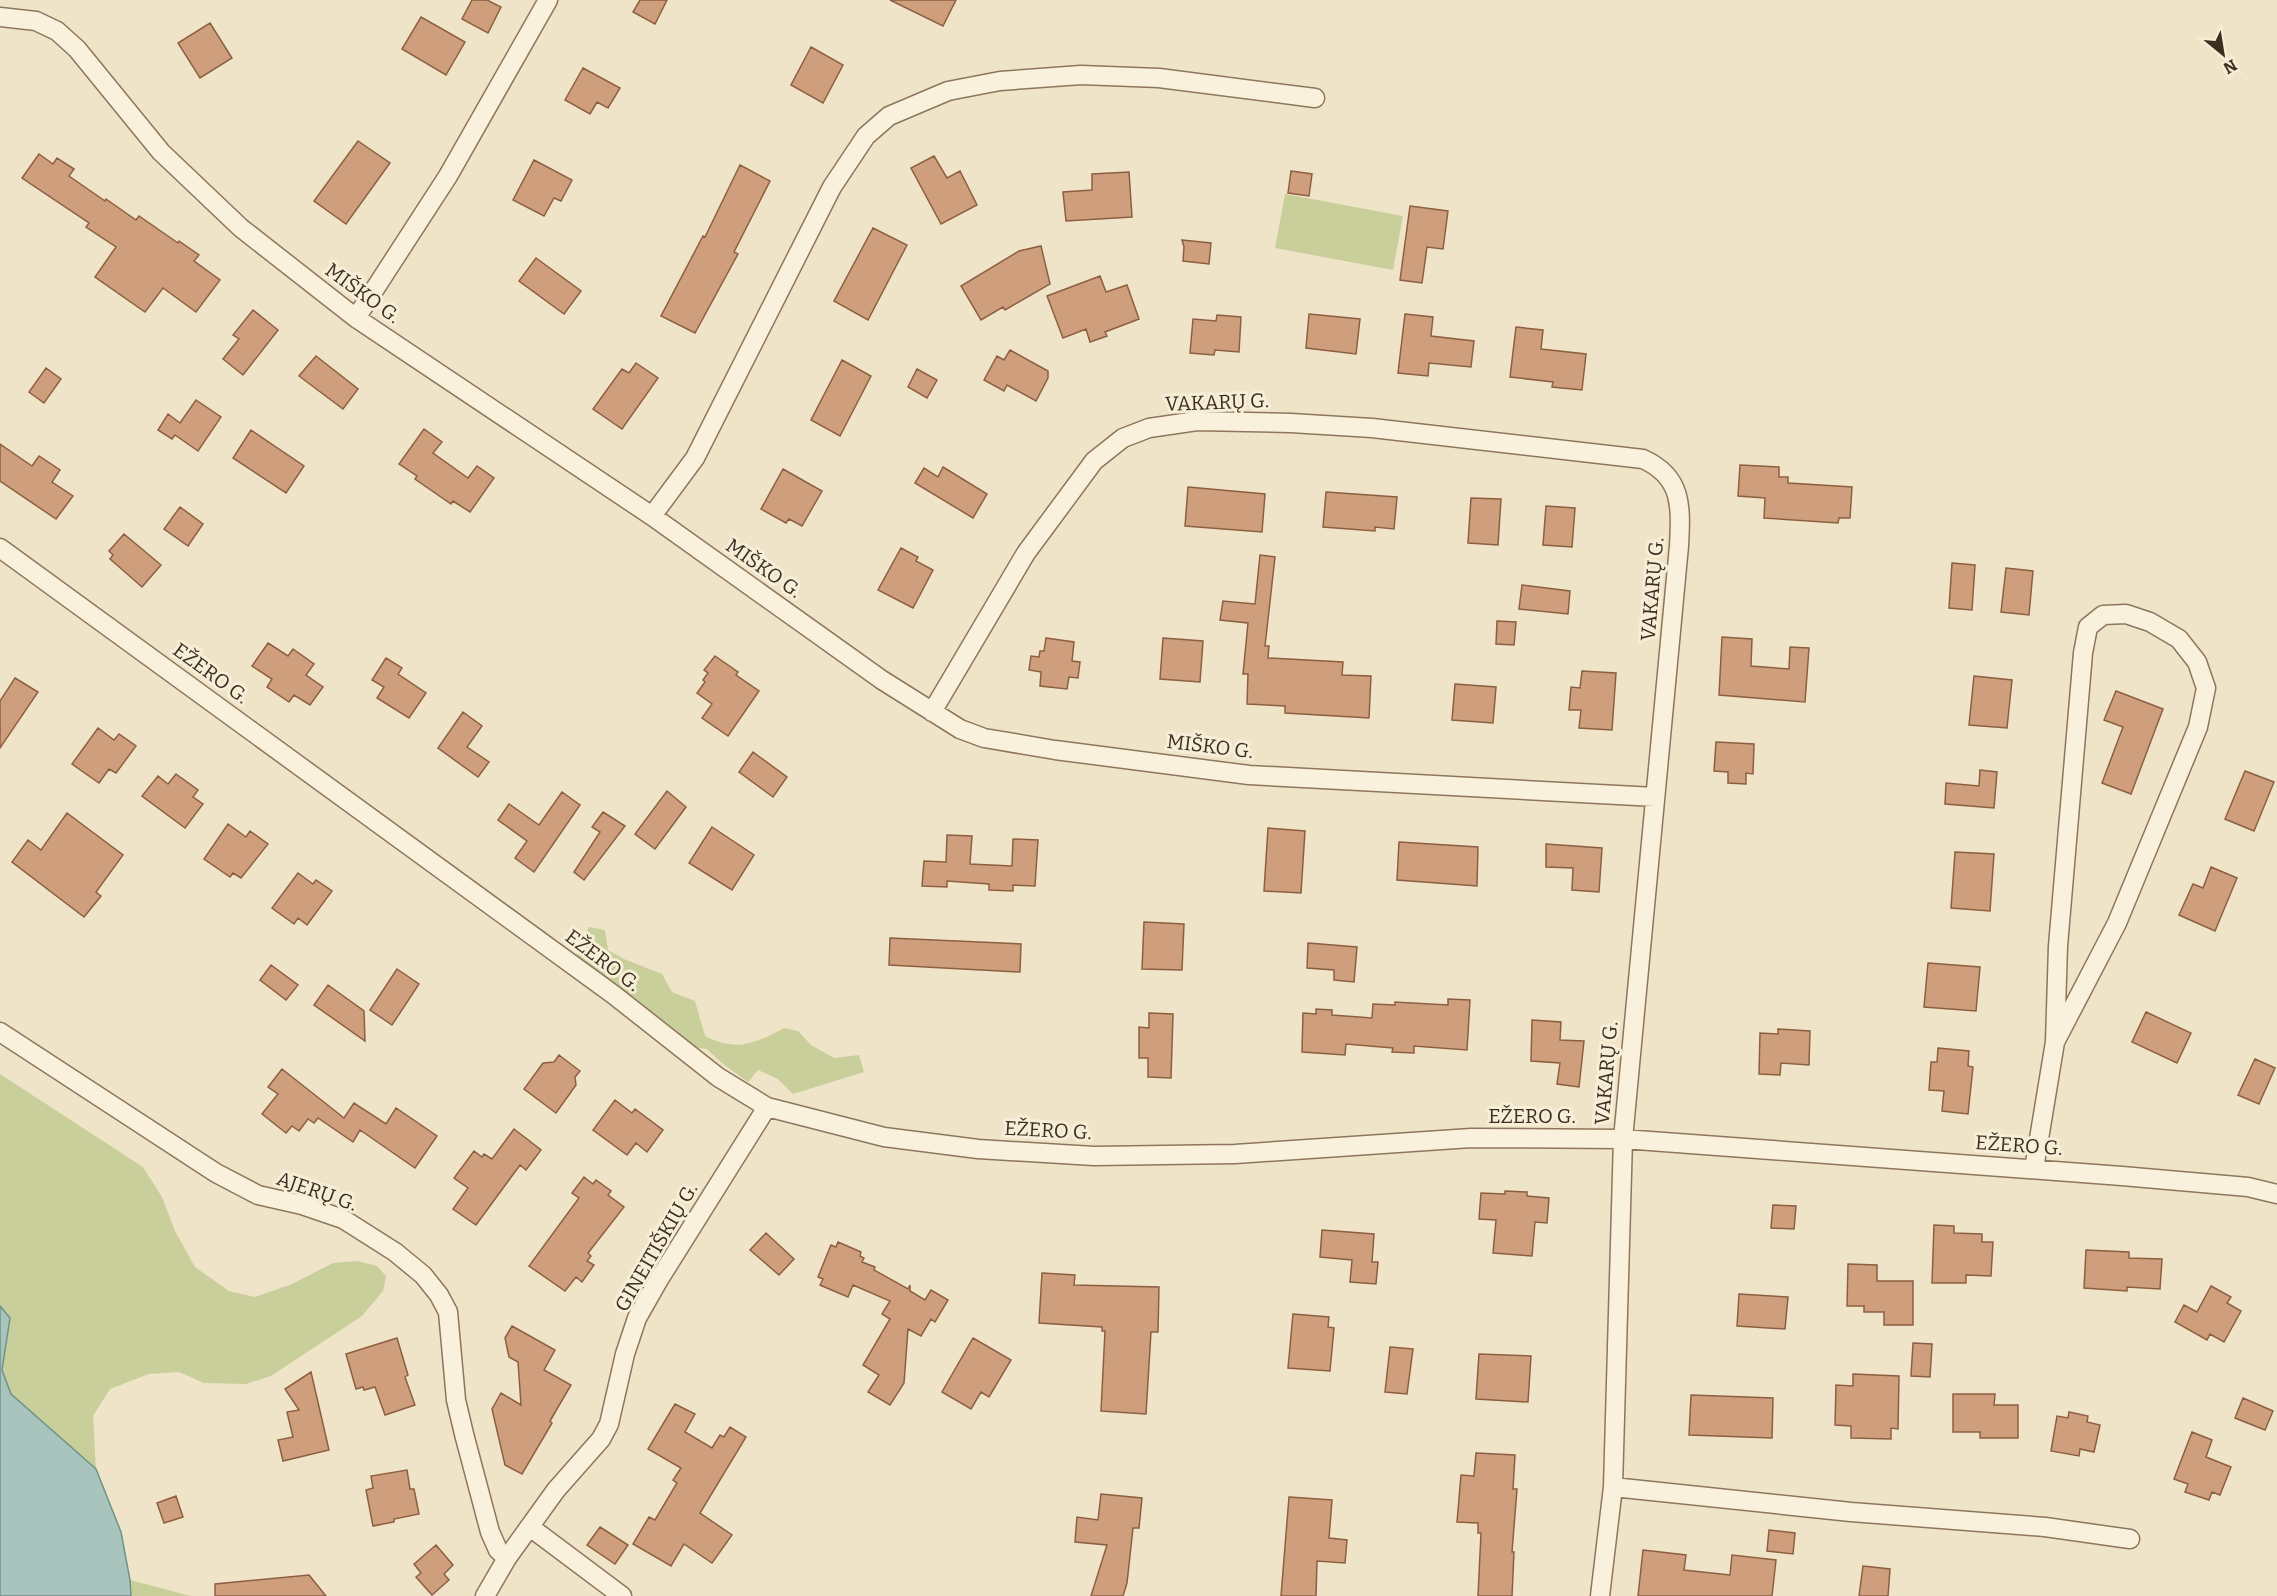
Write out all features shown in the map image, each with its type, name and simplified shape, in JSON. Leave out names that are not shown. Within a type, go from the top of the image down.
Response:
[{"type":"street","points":[[356,318],[448,176],[548,0]]},
{"type":"street","name":"MIŠKO G.","points":[[0,17],[36,21],[57,31],[76,49],[161,152],[241,228],[356,318],[652,516],[882,680],[960,729],[984,738],[1055,750],[1249,775],[1655,797]]},
{"type":"street","points":[[652,516],[695,458],[832,187],[866,136],[888,116],[948,91],[1000,81],[1081,75],[1159,78],[1315,98]]},
{"type":"street","name":"VAKARŲ G.","points":[[932,712],[1026,553],[1094,461],[1123,438],[1149,428],[1197,421],[1291,423],[1383,430],[1643,459],[1658,466],[1676,487],[1681,520],[1623,1139],[1614,1486],[1600,1596]]},
{"type":"street","name":"EŽERO G.","points":[[0,548],[614,995],[718,1077],[767,1107],[884,1137],[978,1149],[1094,1156],[1235,1154],[1472,1138],[1623,1139],[2211,1183],[2248,1187],[2277,1194]]},
{"type":"street","points":[[2034,1169],[2055,1042],[2058,946],[2083,653],[2088,627],[2103,615],[2126,614],[2150,622],[2179,639],[2197,662],[2206,688],[2198,727],[2122,912],[2055,1042]]},
{"type":"street","name":"AJERŲ G.","points":[[0,1032],[216,1173],[258,1195],[302,1205],[343,1220],[395,1252],[423,1275],[439,1294],[448,1312],[456,1400],[464,1434],[490,1532],[498,1550],[507,1558]]},
{"type":"street","name":"GINEITIŠKIŲ G.","points":[[485,1596],[507,1558],[556,1490],[601,1439],[609,1424],[625,1354],[637,1318],[767,1107]]},
{"type":"street","points":[[1614,1486],[1851,1512],[2045,1527],[2130,1539]]},
{"type":"street","points":[[530,1527],[622,1596]]},
{"type":"green space","points":[[1285,194],[1403,216],[1393,270],[1275,248]]},
{"type":"green space","points":[[589,927],[605,930],[608,950],[662,974],[672,992],[695,1001],[705,1036],[737,1045],[755,1042],[784,1028],[798,1031],[811,1045],[834,1058],[859,1055],[864,1072],[793,1094],[778,1079],[758,1070],[748,1082],[707,1049],[689,1047],[578,962],[577,952]]},
{"type":"green space","points":[[0,1074],[143,1167],[162,1197],[175,1231],[195,1267],[229,1291],[255,1297],[292,1284],[333,1263],[358,1261],[377,1266],[386,1276],[383,1291],[362,1316],[271,1376],[246,1384],[204,1383],[179,1372],[149,1374],[110,1389],[93,1416],[96,1469],[11,1395],[2,1370],[9,1318],[0,1306]]},
{"type":"green space","points":[[130,1580],[191,1596],[131,1596]]},
{"type":"water","points":[[0,1306],[10,1318],[2,1370],[11,1394],[96,1469],[121,1532],[131,1596],[0,1596]]},
{"type":"building","points":[[472,0],[487,0],[501,7],[488,33],[462,19]]},
{"type":"building","points":[[640,0],[667,0],[655,24],[633,12]]},
{"type":"building","points":[[890,0],[956,0],[943,26]]},
{"type":"building","points":[[421,17],[465,42],[446,75],[402,49]]},
{"type":"building","points":[[210,23],[232,58],[200,78],[178,43]]},
{"type":"building","points":[[811,47],[843,65],[823,103],[791,85]]},
{"type":"building","points":[[583,68],[620,88],[608,108],[597,102],[590,114],[565,100]]},
{"type":"building","points":[[358,141],[390,163],[346,224],[314,201]]},
{"type":"building","points":[[39,154],[53,164],[57,158],[74,169],[69,176],[105,201],[106,199],[136,220],[139,216],[199,255],[194,261],[220,280],[196,312],[163,288],[145,312],[95,277],[116,247],[86,227],[89,223],[22,178]]},
{"type":"building","points":[[934,156],[947,178],[960,171],[977,205],[941,224],[911,168]]},
{"type":"building","points":[[534,160],[572,180],[561,201],[554,198],[544,216],[513,200]]},
{"type":"building","points":[[740,165],[770,181],[734,252],[738,254],[695,333],[661,316],[703,236],[705,237]]},
{"type":"building","points":[[1291,171],[1312,174],[1309,196],[1288,193]]},
{"type":"building","points":[[1129,172],[1132,217],[1066,221],[1063,192],[1092,190],[1092,174]]},
{"type":"building","points":[[1410,206],[1448,211],[1443,249],[1427,247],[1422,283],[1400,280]]},
{"type":"building","points":[[873,228],[907,245],[868,320],[834,301]]},
{"type":"building","points":[[1182,240],[1211,243],[1209,264],[1183,261]]},
{"type":"building","points":[[1041,246],[1050,284],[1005,310],[1003,307],[981,320],[961,286],[1019,251]]},
{"type":"building","points":[[536,258],[581,291],[564,314],[519,281]]},
{"type":"building","points":[[1100,276],[1106,292],[1127,285],[1139,319],[1105,332],[1107,336],[1090,342],[1086,329],[1063,338],[1047,296]]},
{"type":"building","points":[[253,310],[278,330],[243,375],[223,359],[239,339],[233,335]]},
{"type":"building","points":[[1309,314],[1360,319],[1356,354],[1306,348]]},
{"type":"building","points":[[1405,314],[1433,317],[1431,336],[1474,341],[1471,367],[1429,363],[1428,376],[1398,373]]},
{"type":"building","points":[[1217,315],[1241,317],[1239,352],[1215,350],[1214,355],[1190,353],[1193,319],[1216,321]]},
{"type":"building","points":[[1516,327],[1543,330],[1541,349],[1586,354],[1582,390],[1552,387],[1553,382],[1510,377]]},
{"type":"building","points":[[1010,350],[1048,371],[1048,378],[1036,401],[1007,385],[1004,391],[984,380],[997,356],[1004,360]]},
{"type":"building","points":[[316,356],[358,389],[343,409],[299,376]]},
{"type":"building","points":[[842,360],[871,376],[840,436],[811,420]]},
{"type":"building","points":[[636,363],[658,378],[622,429],[593,409],[622,369],[629,373]]},
{"type":"building","points":[[46,368],[61,379],[44,403],[29,392]]},
{"type":"building","points":[[917,369],[937,380],[927,398],[908,387]]},
{"type":"building","points":[[196,400],[221,417],[198,451],[175,435],[172,439],[158,430],[168,414],[180,423]]},
{"type":"building","points":[[424,429],[442,442],[433,453],[468,478],[477,466],[494,478],[470,512],[453,501],[451,504],[415,479],[417,476],[399,464]]},
{"type":"building","points":[[251,430],[304,466],[286,493],[233,458]]},
{"type":"building","points":[[0,444],[32,466],[39,456],[60,470],[52,482],[73,496],[56,519],[0,481]]},
{"type":"building","points":[[1740,465],[1779,467],[1779,477],[1788,477],[1788,483],[1852,487],[1850,518],[1839,518],[1838,523],[1764,518],[1765,498],[1738,496]]},
{"type":"building","points":[[943,467],[987,494],[973,518],[915,483],[924,468],[938,477]]},
{"type":"building","points":[[783,469],[822,491],[802,526],[789,519],[786,523],[761,509]]},
{"type":"building","points":[[1188,487],[1265,494],[1262,532],[1185,526]]},
{"type":"building","points":[[1326,492],[1397,497],[1394,529],[1375,527],[1375,531],[1323,527]]},
{"type":"building","points":[[1471,498],[1501,499],[1498,545],[1468,543]]},
{"type":"building","points":[[1546,506],[1575,508],[1572,547],[1543,545]]},
{"type":"building","points":[[180,507],[203,524],[188,546],[164,529]]},
{"type":"building","points":[[124,534],[161,565],[142,587],[110,559],[113,555],[109,551]]},
{"type":"building","points":[[901,548],[918,557],[916,561],[933,570],[913,608],[878,590]]},
{"type":"building","points":[[1260,555],[1275,557],[1265,646],[1269,646],[1268,658],[1343,662],[1342,675],[1371,676],[1369,718],[1285,713],[1285,706],[1247,704],[1248,674],[1243,674],[1248,623],[1220,620],[1223,601],[1255,604]]},
{"type":"building","points":[[1952,563],[1975,565],[1972,610],[1949,608]]},
{"type":"building","points":[[2006,568],[2033,571],[2029,615],[2001,612]]},
{"type":"building","points":[[1522,585],[1570,591],[1568,614],[1519,609]]},
{"type":"building","points":[[1497,621],[1516,622],[1514,645],[1496,644]]},
{"type":"building","points":[[1722,637],[1752,639],[1751,666],[1789,669],[1790,647],[1809,648],[1805,702],[1719,695]]},
{"type":"building","points":[[1046,638],[1074,642],[1072,661],[1080,662],[1078,678],[1069,677],[1067,689],[1040,686],[1041,672],[1029,670],[1031,656],[1039,657],[1040,651],[1044,651]]},
{"type":"building","points":[[1163,638],[1203,641],[1200,682],[1160,679]]},
{"type":"building","points":[[268,643],[288,656],[293,649],[314,664],[306,675],[323,687],[310,705],[294,695],[289,702],[267,687],[272,679],[252,666]]},
{"type":"building","points":[[715,656],[759,691],[728,736],[702,718],[712,704],[697,693],[708,673],[704,670]]},
{"type":"building","points":[[386,658],[402,668],[398,674],[426,693],[409,718],[377,698],[384,687],[372,680]]},
{"type":"building","points":[[1582,671],[1616,673],[1612,730],[1579,728],[1581,710],[1569,710],[1571,687],[1580,688]]},
{"type":"building","points":[[1974,676],[2012,680],[2007,728],[1969,725]]},
{"type":"building","points":[[15,678],[38,692],[0,748],[0,701]]},
{"type":"building","points":[[1455,684],[1496,687],[1493,723],[1452,720]]},
{"type":"building","points":[[2116,691],[2163,709],[2131,794],[2102,783],[2123,727],[2104,720]]},
{"type":"building","points":[[463,712],[482,726],[467,747],[489,762],[478,777],[438,748]]},
{"type":"building","points":[[98,728],[114,740],[119,734],[136,746],[116,773],[109,769],[99,783],[72,764]]},
{"type":"building","points":[[1716,742],[1754,744],[1753,774],[1746,773],[1746,784],[1728,783],[1728,772],[1714,771]]},
{"type":"building","points":[[753,752],[787,777],[773,797],[739,772]]},
{"type":"building","points":[[1980,770],[1997,772],[1994,808],[1945,804],[1946,783],[1979,786]]},
{"type":"building","points":[[2245,771],[2274,782],[2254,831],[2225,819]]},
{"type":"building","points":[[176,774],[198,790],[193,797],[203,804],[185,828],[142,796],[158,776],[168,784]]},
{"type":"building","points":[[667,791],[686,807],[655,849],[635,834]]},
{"type":"building","points":[[562,792],[580,805],[534,872],[515,858],[527,841],[498,820],[509,804],[539,825]]},
{"type":"building","points":[[603,812],[625,826],[584,880],[574,872],[600,832],[592,827]]},
{"type":"building","points":[[67,813],[123,855],[96,892],[101,896],[84,917],[12,862],[28,840],[41,850]]},
{"type":"building","points":[[228,824],[246,837],[250,831],[268,844],[241,878],[233,873],[230,877],[204,859]]},
{"type":"building","points":[[712,827],[754,855],[732,890],[689,863]]},
{"type":"building","points":[[1268,828],[1305,831],[1301,893],[1264,891]]},
{"type":"building","points":[[947,835],[972,836],[970,864],[1012,866],[1013,839],[1038,840],[1035,886],[1013,885],[1013,891],[989,890],[989,884],[947,881],[947,887],[922,886],[924,861],[946,862]]},
{"type":"building","points":[[1399,842],[1478,847],[1477,886],[1397,880]]},
{"type":"building","points":[[1546,844],[1602,848],[1599,892],[1572,890],[1573,868],[1546,867]]},
{"type":"building","points":[[1955,852],[1994,854],[1990,911],[1951,908]]},
{"type":"building","points":[[2211,867],[2237,878],[2215,931],[2179,915],[2193,884],[2203,888]]},
{"type":"building","points":[[298,873],[313,884],[316,880],[332,891],[307,925],[298,918],[294,924],[272,908]]},
{"type":"building","points":[[1144,922],[1184,924],[1182,970],[1142,969]]},
{"type":"building","points":[[890,938],[1021,944],[1020,972],[889,965]]},
{"type":"building","points":[[1308,943],[1357,947],[1354,982],[1334,980],[1334,970],[1307,968]]},
{"type":"building","points":[[1928,963],[1980,967],[1976,1011],[1924,1007]]},
{"type":"building","points":[[271,965],[298,985],[286,1000],[260,980]]},
{"type":"building","points":[[397,969],[419,984],[392,1025],[370,1010]]},
{"type":"building","points":[[328,985],[364,1011],[365,1041],[314,1005]]},
{"type":"building","points":[[1448,999],[1470,1000],[1467,1050],[1414,1046],[1414,1053],[1392,1052],[1393,1048],[1346,1044],[1345,1055],[1302,1052],[1303,1013],[1316,1014],[1316,1009],[1332,1010],[1332,1015],[1372,1018],[1373,1004],[1395,1005],[1395,1002],[1448,1005]]},
{"type":"building","points":[[2146,1012],[2191,1033],[2177,1063],[2132,1042]]},
{"type":"building","points":[[1149,1013],[1173,1014],[1171,1078],[1148,1077],[1148,1058],[1139,1058],[1139,1027],[1149,1028]]},
{"type":"building","points":[[1532,1020],[1561,1022],[1560,1040],[1584,1041],[1579,1087],[1557,1084],[1560,1063],[1531,1061]]},
{"type":"building","points":[[1778,1029],[1810,1031],[1809,1065],[1781,1063],[1780,1075],[1759,1074],[1760,1033],[1778,1034]]},
{"type":"building","points":[[1938,1048],[1969,1051],[1968,1066],[1973,1067],[1968,1114],[1942,1111],[1944,1091],[1929,1090],[1931,1062],[1937,1062]]},
{"type":"building","points":[[559,1055],[580,1071],[575,1077],[576,1085],[556,1113],[524,1089],[543,1063],[554,1062]]},
{"type":"building","points":[[2255,1059],[2275,1068],[2259,1104],[2238,1095]]},
{"type":"building","points":[[282,1069],[344,1118],[354,1103],[386,1124],[396,1108],[437,1136],[415,1168],[360,1130],[353,1142],[318,1118],[314,1123],[308,1119],[299,1131],[292,1126],[286,1133],[262,1114],[278,1094],[268,1087]]},
{"type":"building","points":[[615,1100],[632,1113],[635,1109],[663,1130],[647,1152],[636,1143],[627,1155],[593,1130]]},
{"type":"building","points":[[514,1129],[541,1150],[526,1170],[520,1165],[476,1225],[453,1209],[468,1188],[454,1178],[474,1151],[482,1157],[484,1154],[492,1159]]},
{"type":"building","points":[[584,1177],[593,1184],[596,1180],[611,1191],[608,1195],[624,1207],[588,1253],[591,1256],[587,1261],[594,1265],[582,1282],[576,1277],[565,1291],[529,1266],[579,1198],[572,1193]]},
{"type":"building","points":[[1505,1191],[1527,1192],[1527,1196],[1549,1198],[1547,1223],[1535,1222],[1532,1256],[1493,1253],[1496,1220],[1479,1219],[1481,1193],[1505,1194]]},
{"type":"building","points":[[1773,1205],[1796,1206],[1794,1229],[1771,1228]]},
{"type":"building","points":[[1934,1225],[1954,1226],[1954,1233],[1982,1234],[1982,1242],[1993,1242],[1991,1276],[1966,1275],[1966,1283],[1932,1283]]},
{"type":"building","points":[[1322,1230],[1374,1234],[1372,1262],[1378,1262],[1376,1284],[1350,1282],[1352,1260],[1320,1257]]},
{"type":"building","points":[[766,1233],[794,1259],[779,1275],[750,1250]]},
{"type":"building","points":[[838,1242],[861,1252],[860,1256],[864,1258],[862,1262],[875,1267],[874,1270],[908,1289],[910,1285],[910,1291],[925,1300],[931,1290],[948,1300],[935,1322],[931,1319],[921,1336],[908,1329],[904,1383],[890,1405],[868,1392],[879,1375],[863,1365],[890,1319],[882,1314],[890,1301],[853,1285],[848,1297],[820,1285],[823,1279],[818,1277],[831,1245],[836,1247]]},
{"type":"building","points":[[2086,1250],[2129,1252],[2129,1258],[2162,1259],[2160,1289],[2127,1287],[2127,1291],[2084,1288]]},
{"type":"building","points":[[1848,1264],[1877,1265],[1877,1281],[1913,1281],[1913,1325],[1884,1325],[1884,1312],[1864,1312],[1864,1306],[1847,1306]]},
{"type":"building","points":[[1042,1273],[1075,1275],[1074,1285],[1159,1287],[1158,1332],[1151,1332],[1146,1414],[1101,1411],[1105,1331],[1102,1331],[1102,1327],[1039,1323]]},
{"type":"building","points":[[2211,1286],[2231,1297],[2227,1303],[2241,1311],[2224,1342],[2210,1334],[2207,1340],[2175,1322],[2184,1305],[2197,1312]]},
{"type":"building","points":[[1739,1294],[1788,1297],[1785,1329],[1737,1326]]},
{"type":"building","points":[[1293,1314],[1329,1317],[1328,1327],[1334,1328],[1330,1371],[1288,1368]]},
{"type":"building","points":[[512,1326],[555,1350],[544,1370],[571,1385],[522,1474],[505,1465],[492,1409],[501,1393],[521,1405],[518,1362],[509,1357],[505,1338]]},
{"type":"building","points":[[397,1338],[408,1375],[405,1377],[415,1405],[385,1415],[375,1387],[364,1390],[363,1387],[356,1389],[346,1354]]},
{"type":"building","points":[[973,1338],[1011,1360],[989,1397],[981,1392],[971,1409],[942,1392]]},
{"type":"building","points":[[1913,1343],[1932,1344],[1930,1377],[1911,1376]]},
{"type":"building","points":[[1390,1347],[1413,1349],[1407,1394],[1385,1392]]},
{"type":"building","points":[[1479,1354],[1531,1356],[1528,1402],[1476,1399]]},
{"type":"building","points":[[311,1372],[329,1450],[283,1461],[278,1440],[293,1437],[287,1412],[299,1410],[285,1389]]},
{"type":"building","points":[[1853,1374],[1899,1376],[1898,1429],[1891,1428],[1891,1439],[1851,1438],[1851,1426],[1835,1425],[1836,1385],[1853,1386]]},
{"type":"building","points":[[1953,1394],[1995,1394],[1994,1405],[2018,1405],[2018,1438],[1980,1438],[1980,1432],[1953,1432]]},
{"type":"building","points":[[1691,1395],[1773,1398],[1772,1438],[1689,1435]]},
{"type":"building","points":[[2243,1398],[2273,1411],[2265,1430],[2235,1418]]},
{"type":"building","points":[[675,1404],[695,1414],[685,1432],[712,1448],[720,1435],[724,1437],[730,1427],[746,1437],[700,1513],[732,1535],[712,1563],[684,1544],[671,1566],[633,1544],[649,1517],[655,1520],[677,1483],[673,1480],[681,1468],[648,1449]]},
{"type":"building","points":[[2069,1412],[2088,1416],[2087,1422],[2100,1425],[2094,1452],[2080,1449],[2079,1456],[2051,1451],[2057,1416],[2068,1418]]},
{"type":"building","points":[[2192,1432],[2212,1440],[2206,1457],[2231,1467],[2220,1495],[2212,1492],[2209,1500],[2185,1492],[2188,1484],[2174,1479]]},
{"type":"building","points":[[1476,1453],[1515,1455],[1513,1489],[1517,1489],[1512,1552],[1514,1552],[1512,1596],[1478,1596],[1481,1533],[1478,1533],[1478,1523],[1457,1522],[1461,1475],[1474,1476]]},
{"type":"building","points":[[407,1470],[410,1489],[414,1489],[419,1514],[373,1526],[366,1490],[373,1488],[371,1476]]},
{"type":"building","points":[[1101,1494],[1142,1498],[1139,1528],[1133,1528],[1127,1583],[1123,1596],[1091,1596],[1107,1545],[1075,1542],[1077,1517],[1098,1520]]},
{"type":"building","points":[[176,1496],[183,1517],[164,1523],[157,1503]]},
{"type":"building","points":[[1289,1497],[1332,1500],[1329,1538],[1347,1540],[1345,1563],[1317,1561],[1316,1596],[1281,1596]]},
{"type":"building","points":[[600,1527],[628,1545],[615,1564],[587,1545]]},
{"type":"building","points":[[1769,1530],[1795,1533],[1793,1554],[1767,1551]]},
{"type":"building","points":[[436,1545],[453,1565],[444,1574],[449,1580],[432,1595],[416,1577],[421,1573],[414,1564]]},
{"type":"building","points":[[1643,1550],[1686,1555],[1684,1570],[1730,1575],[1732,1555],[1776,1560],[1772,1596],[1638,1596]]},
{"type":"building","points":[[1863,1566],[1890,1569],[1888,1596],[1859,1596]]},
{"type":"building","points":[[309,1575],[326,1596],[215,1596],[215,1584]]}]
